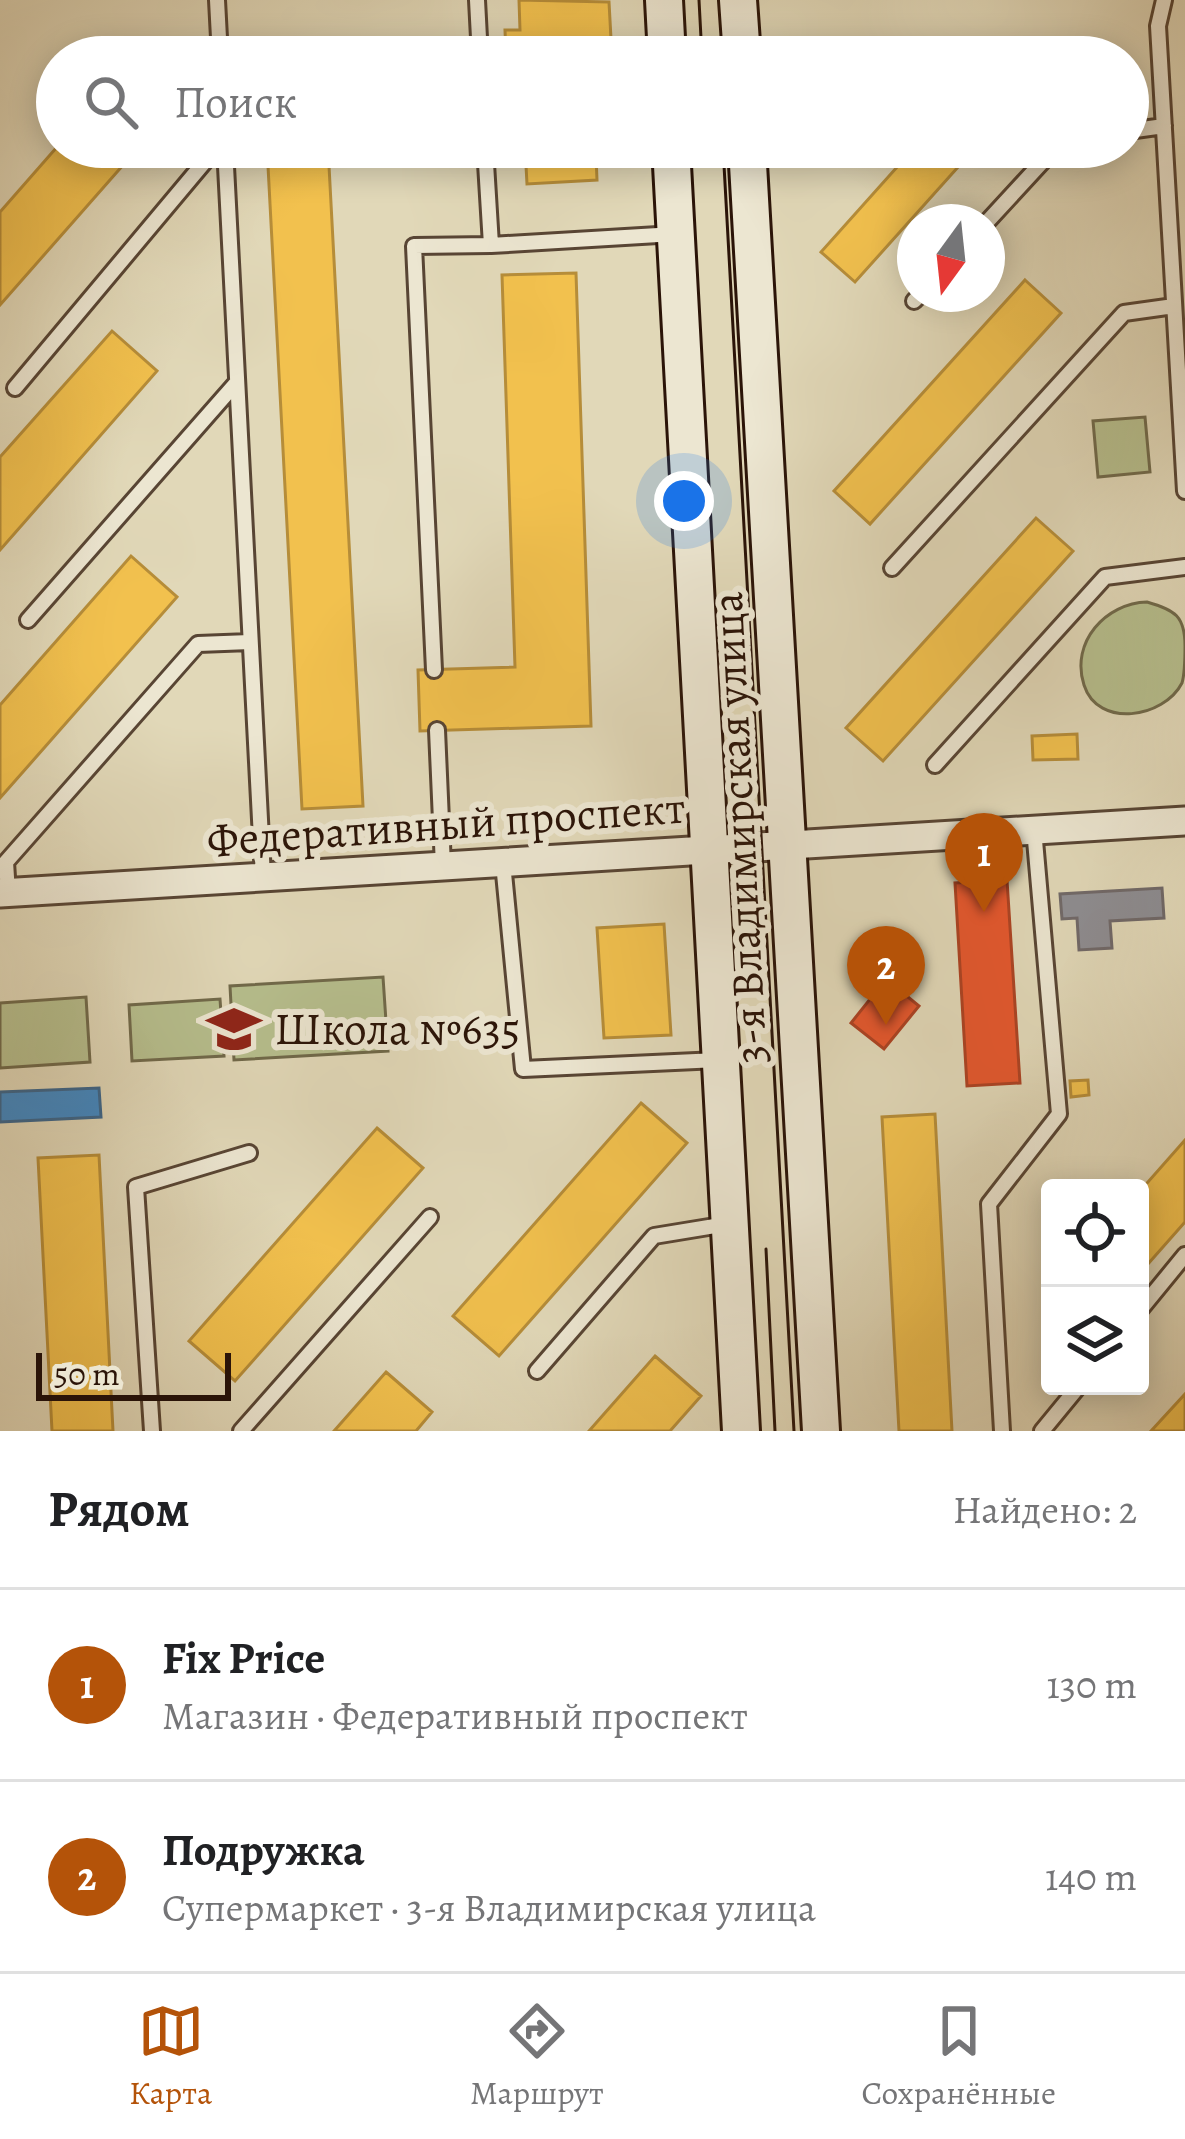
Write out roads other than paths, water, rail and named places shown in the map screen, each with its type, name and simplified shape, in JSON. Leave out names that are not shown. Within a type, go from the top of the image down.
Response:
[{"type":"street","points":[[664,0],[666,36]]},
{"type":"street","points":[[738,0],[741,36]]},
{"type":"street","name":"3-я Владимирская улица","points":[[672,168],[741,1431]]},
{"type":"street","name":"3-я Владимирская улица","points":[[748,168],[821,1431]]},
{"type":"street","name":"Федеративный проспект","points":[[4,893],[1185,821]]},
{"type":"lane","points":[[217,0],[219,36]]},
{"type":"lane","points":[[477,0],[479,36]]},
{"type":"lane","points":[[1164,0],[1158,26],[1185,491]]},
{"type":"lane","points":[[1149,129],[1164,127]]},
{"type":"lane","points":[[15,388],[203,168]]},
{"type":"lane","points":[[222,168],[263,878]]},
{"type":"lane","points":[[486,168],[491,245]]},
{"type":"lane","points":[[1004,204],[1037,168]]},
{"type":"lane","points":[[434,670],[414,246],[675,234]]},
{"type":"lane","points":[[892,568],[1124,313],[1174,306]]},
{"type":"lane","points":[[28,620],[237,382]]},
{"type":"lane","points":[[935,765],[1106,577],[1185,567]]},
{"type":"lane","points":[[4,893],[6,862],[198,644],[250,643]]},
{"type":"lane","points":[[437,730],[443,866]]},
{"type":"lane","points":[[1003,1431],[989,1204],[1059,1114],[1034,830]]},
{"type":"lane","points":[[503,862],[523,1069],[719,1060]]},
{"type":"lane","points":[[152,1431],[136,1187],[249,1153]]},
{"type":"lane","points":[[241,1431],[430,1217]]},
{"type":"lane","points":[[537,1370],[654,1236],[727,1224]]},
{"type":"lane","points":[[1149,1299],[1185,1255]]},
{"type":"lane","points":[[1042,1431],[1072,1395]]},
{"type":"tram line","points":[[699,0],[701,36]]},
{"type":"tram line","points":[[724,168],[794,1431]]},
{"type":"tram line","points":[[766,1249],[775,1431]]},
{"type":"place","name":"Fix Price","points":[[984,912]]},
{"type":"place","name":"Подружка","points":[[886,1025]]},
{"type":"place","name":"Школа №635","points":[[234,1029]]}]
